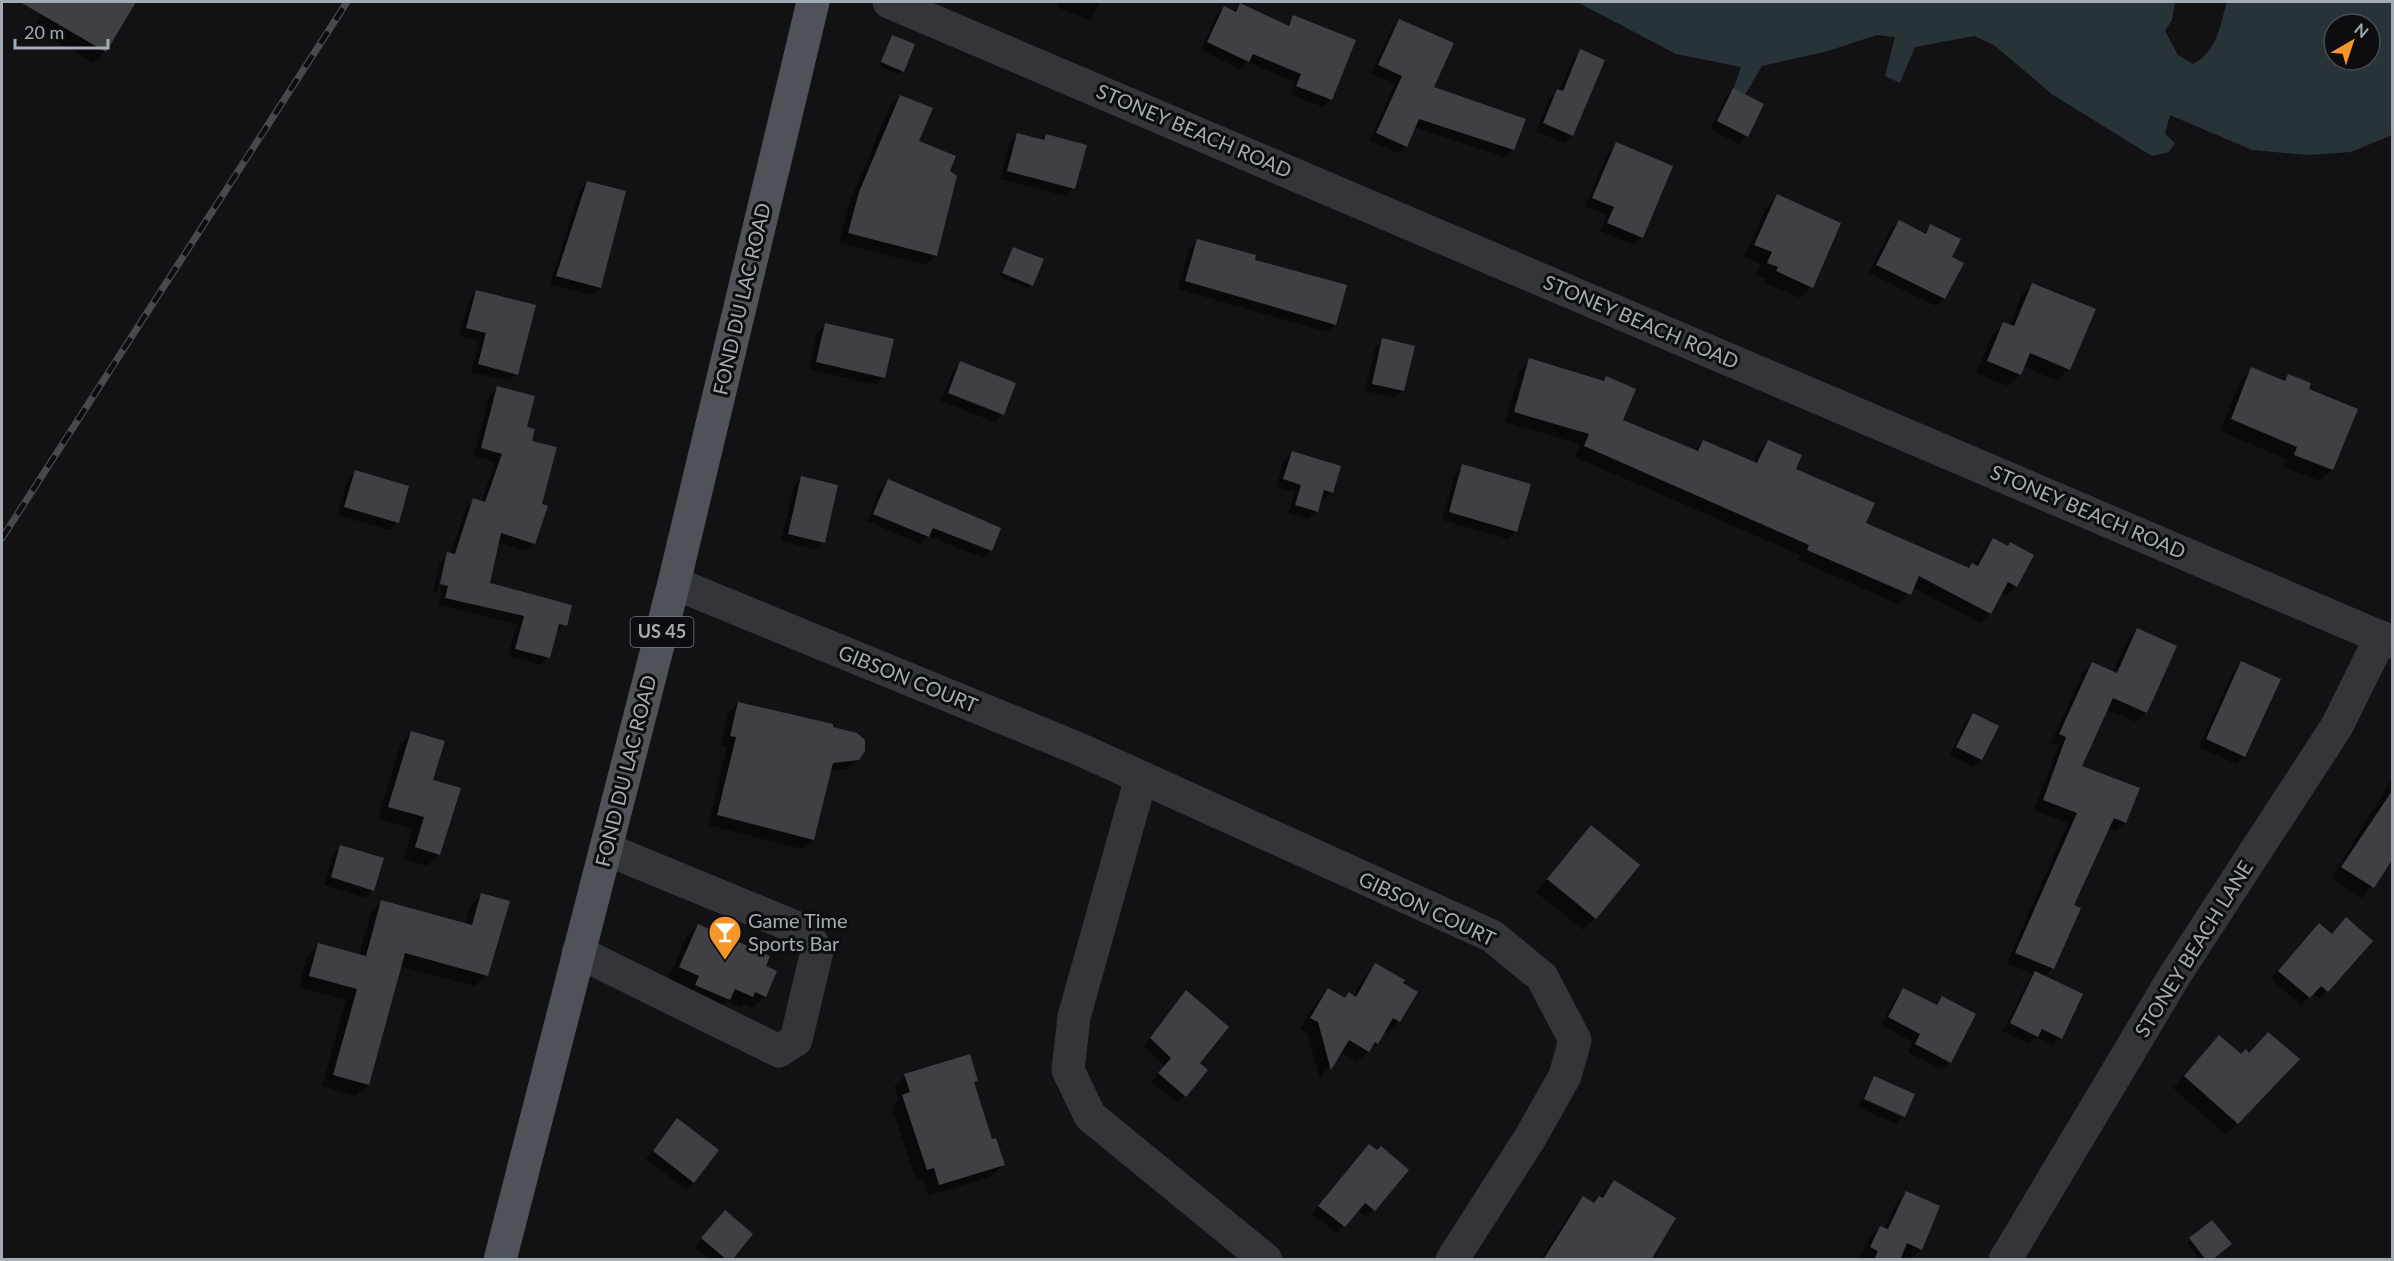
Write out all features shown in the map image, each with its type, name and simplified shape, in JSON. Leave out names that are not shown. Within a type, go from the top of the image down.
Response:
[{"type":"main road","name":"FOND DU LAC ROAD","points":[[500,1260],[674,583],[813,2]]},
{"type":"street","name":"STONEY BEACH ROAD","points":[[889,2],[2387,640]]},
{"type":"street","name":"GIBSON COURT","points":[[674,583],[1079,749],[1492,936],[1542,977],[1575,1040],[1565,1076],[1530,1138],[1452,1260]]},
{"type":"street","name":"STONEY BEACH LANE","points":[[2005,1260],[2175,975],[2337,726],[2387,640]]},
{"type":"street","points":[[1141,778],[1074,1017],[1068,1070],[1090,1116],[1266,1260]]},
{"type":"street","points":[[579,952],[778,1051],[795,1040],[817,951],[805,931],[606,849]]},
{"type":"shaded area","points":[[1577,2],[2175,2],[2172,20],[2165,31],[2178,55],[2193,64],[2201,59],[2213,45],[2227,2],[2392,2],[2392,135],[2351,152],[2308,155],[2252,150],[2170,115],[2165,134],[2175,143],[2169,152],[2152,156],[2053,95],[1994,45],[1974,36],[1915,47],[1900,83],[1885,76],[1895,37],[1877,35],[1828,51],[1762,66],[1743,98],[1732,93],[1741,67],[1676,54]]},
{"type":"building","points":[[20,2],[136,2],[106,52]]},
{"type":"building","points":[[1240,3],[1289,26],[1293,15],[1356,40],[1332,100],[1296,86],[1301,74],[1253,54],[1249,62],[1207,42],[1224,6],[1236,12]]},
{"type":"building","points":[[1399,19],[1454,43],[1434,87],[1526,119],[1514,150],[1419,119],[1407,147],[1376,133],[1402,76],[1378,65]]},
{"type":"building","points":[[892,35],[915,44],[904,72],[881,62]]},
{"type":"building","points":[[1580,49],[1605,60],[1573,136],[1543,123],[1557,89],[1563,91]]},
{"type":"building","points":[[1733,88],[1764,104],[1748,137],[1717,121]]},
{"type":"building","points":[[900,95],[933,108],[919,141],[956,156],[950,171],[957,176],[937,256],[848,233],[859,192]]},
{"type":"building","points":[[1017,133],[1044,140],[1046,134],[1087,145],[1075,189],[1007,171]]},
{"type":"building","points":[[1616,142],[1673,166],[1643,238],[1607,223],[1614,207],[1592,198]]},
{"type":"building","points":[[587,181],[626,191],[601,288],[556,276]]},
{"type":"building","points":[[1777,194],[1841,223],[1813,288],[1776,271],[1778,267],[1767,263],[1772,252],[1754,245]]},
{"type":"building","points":[[1899,220],[1926,234],[1930,224],[1961,239],[1952,257],[1964,263],[1945,299],[1876,265]]},
{"type":"building","points":[[1197,239],[1256,255],[1255,260],[1347,285],[1336,325],[1185,281]]},
{"type":"building","points":[[1013,247],[1044,259],[1033,286],[1002,273]]},
{"type":"building","points":[[2032,283],[2096,309],[2070,370],[2030,353],[2021,375],[1987,361],[2003,322],[2014,326]]},
{"type":"building","points":[[476,290],[536,305],[518,375],[478,364],[486,333],[466,328]]},
{"type":"building","points":[[825,323],[894,339],[885,378],[816,362]]},
{"type":"building","points":[[1382,338],[1415,346],[1404,391],[1372,384]]},
{"type":"building","points":[[1529,358],[1604,381],[1606,376],[1636,389],[1623,420],[1698,451],[1703,440],[1757,463],[1768,440],[1802,455],[1796,469],[1875,503],[1866,523],[1969,568],[1972,563],[1978,566],[1993,538],[2008,546],[2010,542],[2034,555],[2017,587],[2008,582],[1991,614],[1919,576],[1911,595],[1807,550],[1809,545],[1584,446],[1589,434],[1514,412]]},
{"type":"building","points":[[960,361],[1016,383],[1004,415],[948,393]]},
{"type":"building","points":[[2251,367],[2285,381],[2288,374],[2311,383],[2309,389],[2358,409],[2333,470],[2294,455],[2297,447],[2231,419]]},
{"type":"building","points":[[497,386],[535,396],[527,427],[535,429],[532,441],[557,447],[542,504],[548,506],[535,544],[501,533],[490,583],[572,605],[567,626],[559,624],[550,658],[515,649],[524,616],[445,598],[448,586],[440,584],[447,552],[455,554],[473,498],[485,502],[502,454],[481,448]]},
{"type":"building","points":[[1292,451],[1341,466],[1333,493],[1324,490],[1318,512],[1295,505],[1301,485],[1283,479]]},
{"type":"building","points":[[1462,464],[1531,484],[1517,532],[1449,512]]},
{"type":"building","points":[[355,470],[409,486],[399,523],[344,507]]},
{"type":"building","points":[[801,476],[838,485],[825,543],[788,534]]},
{"type":"building","points":[[888,479],[1001,528],[992,551],[933,528],[929,537],[873,514]]},
{"type":"building","points":[[2137,628],[2177,646],[2147,713],[2113,698],[2082,766],[2140,788],[2126,823],[2114,818],[2074,905],[2081,908],[2054,969],[2015,953],[2077,813],[2043,800],[2066,737],[2059,734],[2092,662],[2117,673]]},
{"type":"building","points":[[2241,661],[2281,679],[2245,757],[2206,739]]},
{"type":"building","points":[[738,702],[833,724],[833,727],[857,733],[865,740],[865,751],[859,760],[833,763],[814,840],[717,815],[736,737],[730,736]]},
{"type":"building","points":[[1973,713],[1999,726],[1982,760],[1956,747]]},
{"type":"building","points":[[411,731],[445,741],[433,780],[461,788],[440,855],[415,847],[424,817],[388,807]]},
{"type":"building","points":[[2392,791],[2392,860],[2374,888],[2341,867]]},
{"type":"building","points":[[1591,825],[1640,865],[1596,919],[1547,879]]},
{"type":"building","points":[[340,845],[384,858],[374,891],[331,877]]},
{"type":"building","points":[[481,893],[510,901],[488,976],[405,953],[369,1085],[333,1075],[357,989],[309,976],[318,943],[366,956],[381,900],[472,925]]},
{"type":"building","points":[[2346,917],[2373,941],[2328,992],[2321,986],[2310,998],[2278,971],[2319,923],[2332,934]]},
{"type":"building","name":"Game Time Sports Bar","points":[[698,924],[770,956],[766,966],[777,971],[766,997],[755,992],[753,997],[735,989],[730,1000],[695,985],[699,976],[679,967]]},
{"type":"building","points":[[1375,963],[1405,980],[1403,983],[1418,992],[1400,1022],[1393,1018],[1378,1044],[1375,1042],[1369,1052],[1349,1040],[1331,1070],[1318,1022],[1310,1018],[1328,988],[1345,998],[1349,992],[1356,997]]},
{"type":"building","points":[[2035,971],[2083,994],[2062,1039],[2042,1029],[2038,1037],[2010,1023]]},
{"type":"building","points":[[1903,988],[1937,1005],[1942,996],[1976,1014],[1951,1063],[1915,1044],[1920,1034],[1888,1017]]},
{"type":"building","points":[[1186,990],[1229,1027],[1200,1063],[1208,1070],[1186,1097],[1158,1073],[1171,1058],[1150,1038]]},
{"type":"building","points":[[2268,1032],[2300,1059],[2238,1124],[2184,1076],[2219,1035],[2241,1054],[2246,1049],[2249,1053]]},
{"type":"building","points":[[970,1054],[978,1081],[974,1082],[992,1139],[996,1138],[1005,1165],[939,1185],[934,1168],[927,1170],[902,1095],[910,1092],[904,1074]]},
{"type":"building","points":[[1874,1076],[1915,1094],[1905,1117],[1864,1099]]},
{"type":"building","points":[[677,1118],[719,1150],[694,1183],[653,1151]]},
{"type":"building","points":[[1369,1144],[1377,1150],[1381,1146],[1409,1170],[1375,1211],[1365,1203],[1345,1227],[1318,1206]]},
{"type":"building","points":[[1614,1180],[1676,1218],[1651,1260],[1543,1260],[1583,1196],[1594,1203],[1599,1196],[1603,1198]]},
{"type":"building","points":[[1906,1191],[1940,1206],[1922,1250],[1907,1243],[1900,1260],[1874,1260],[1878,1251],[1870,1247],[1880,1226],[1888,1229]]},
{"type":"building","points":[[725,1210],[753,1234],[732,1260],[727,1260],[701,1238]]},
{"type":"building","points":[[2212,1220],[2232,1244],[2212,1260],[2206,1260],[2189,1238]]},
{"type":"railway","points":[[2,538],[347,2]]},
{"type":"place","name":"Game Time Sports Bar","points":[[725,961]]}]
